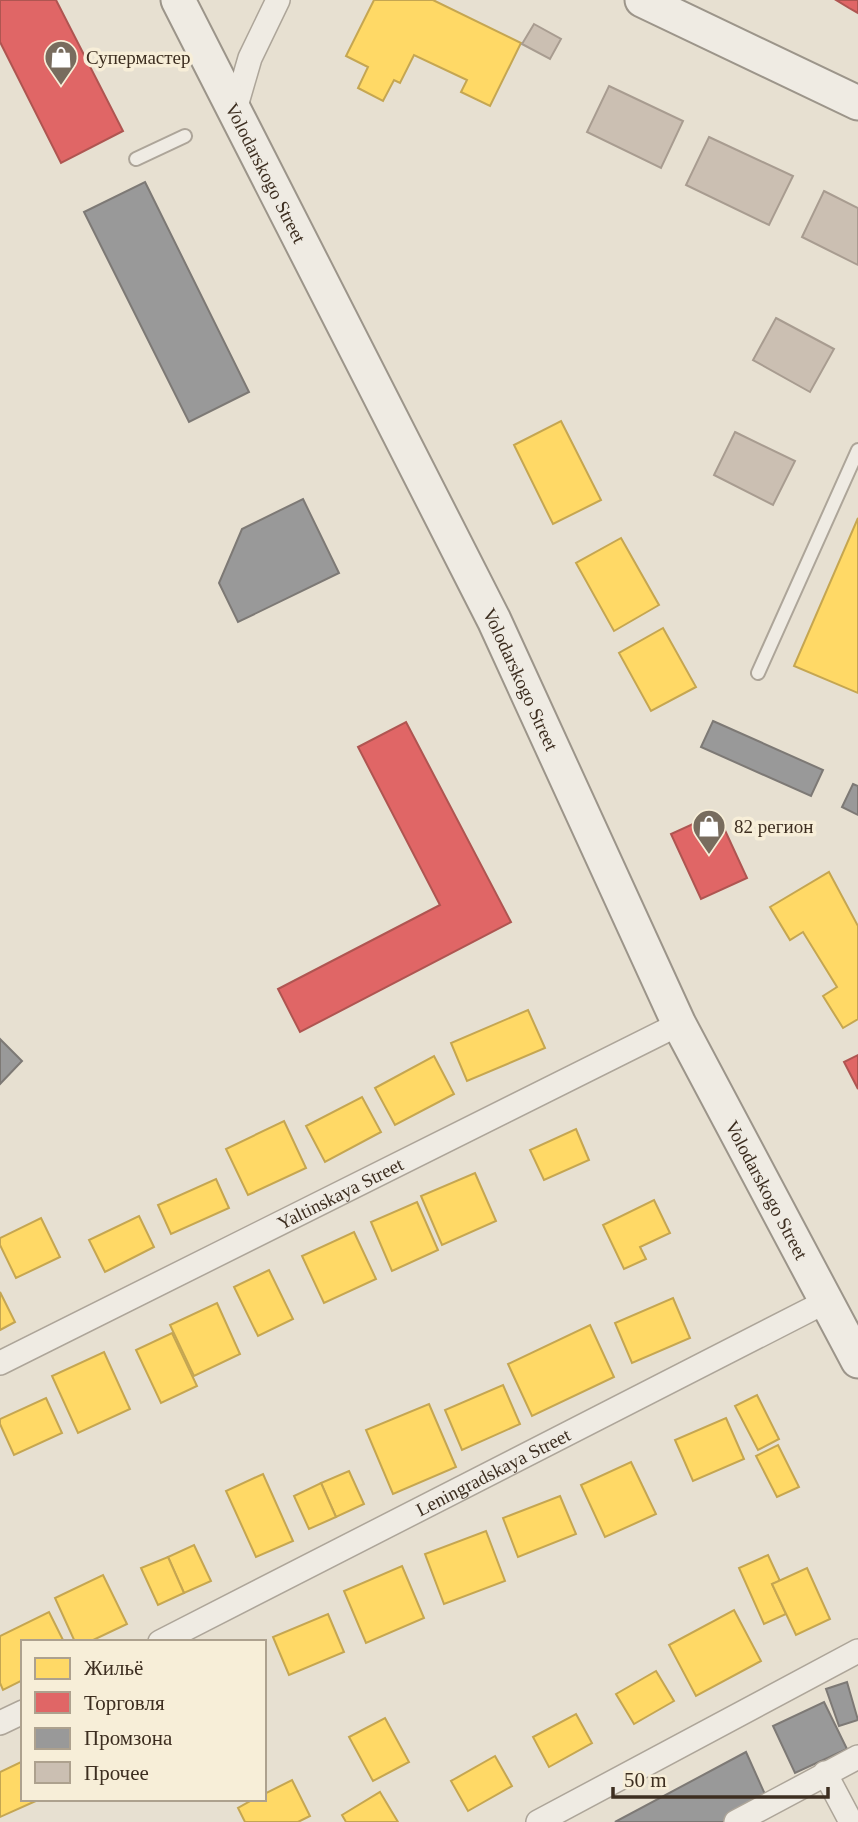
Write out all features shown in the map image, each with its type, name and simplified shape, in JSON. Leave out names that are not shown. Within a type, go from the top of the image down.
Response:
[{"type":"main road","name":"Volodarskogo Street","points":[[178,0],[494,620],[679,1024],[858,1361]]},
{"type":"main road","points":[[642,0],[858,103]]},
{"type":"street","points":[[234,113],[250,58],[278,0]]},
{"type":"street","name":"Yaltinskaya Street","points":[[0,1363],[679,1024]]},
{"type":"street","name":"Leningradskaya Street","points":[[164,1640],[825,1303]]},
{"type":"street","points":[[538,1822],[858,1651]]},
{"type":"street","points":[[0,1723],[21,1713]]},
{"type":"street","points":[[736,1822],[858,1757]]},
{"type":"street","points":[[825,1773],[851,1822]]},
{"type":"lane","points":[[136,159],[185,136]]},
{"type":"lane","points":[[758,673],[857,456]]},
{"type":"building: Жильё","points":[[374,0],[433,0],[521,43],[490,106],[461,92],[467,80],[414,55],[400,83],[394,80],[383,101],[358,88],[368,67],[346,56]]},
{"type":"building: Жильё","points":[[561,421],[601,500],[553,524],[514,445]]},
{"type":"building: Жильё","points":[[858,518],[858,693],[794,666]]},
{"type":"building: Жильё","points":[[621,538],[659,605],[614,631],[576,563]]},
{"type":"building: Жильё","points":[[663,628],[696,687],[651,711],[619,653]]},
{"type":"building: Жильё","points":[[829,872],[858,926],[858,1019],[843,1028],[823,996],[837,987],[803,932],[790,940],[770,907]]},
{"type":"building: Жильё","points":[[528,1010],[545,1048],[467,1081],[451,1043]]},
{"type":"building: Жильё","points":[[434,1056],[454,1094],[395,1125],[375,1088]]},
{"type":"building: Жильё","points":[[362,1097],[381,1132],[325,1162],[306,1126]]},
{"type":"building: Жильё","points":[[284,1121],[306,1168],[248,1195],[226,1149]]},
{"type":"building: Жильё","points":[[576,1129],[589,1160],[544,1180],[530,1150]]},
{"type":"building: Жильё","points":[[475,1173],[496,1221],[442,1245],[421,1196]]},
{"type":"building: Жильё","points":[[216,1179],[229,1208],[171,1234],[158,1205]]},
{"type":"building: Жильё","points":[[654,1200],[670,1233],[640,1247],[646,1259],[624,1269],[603,1225]]},
{"type":"building: Жильё","points":[[417,1202],[438,1250],[392,1271],[371,1222]]},
{"type":"building: Жильё","points":[[139,1216],[154,1247],[105,1272],[89,1240]]},
{"type":"building: Жильё","points":[[41,1218],[60,1257],[16,1278],[0,1245],[0,1238]]},
{"type":"building: Жильё","points":[[354,1232],[376,1279],[324,1303],[302,1256]]},
{"type":"building: Жильё","points":[[269,1270],[293,1319],[258,1336],[234,1287]]},
{"type":"building: Жильё","points":[[0,1292],[15,1322],[0,1330]]},
{"type":"building: Жильё","points":[[673,1298],[690,1338],[632,1363],[615,1323]]},
{"type":"building: Жильё","points":[[217,1303],[240,1354],[194,1376],[170,1325]]},
{"type":"building: Жильё","points":[[590,1325],[614,1377],[532,1416],[508,1364]]},
{"type":"building: Жильё","points":[[172,1333],[197,1386],[161,1403],[136,1350]]},
{"type":"building: Жильё","points":[[104,1352],[130,1409],[78,1433],[52,1376]]},
{"type":"building: Жильё","points":[[503,1385],[520,1424],[462,1450],[445,1410]]},
{"type":"building: Жильё","points":[[757,1395],[779,1439],[758,1450],[735,1406]]},
{"type":"building: Жильё","points":[[46,1398],[62,1433],[14,1455],[0,1419]]},
{"type":"building: Жильё","points":[[429,1404],[456,1467],[393,1494],[366,1430]]},
{"type":"building: Жильё","points":[[726,1418],[744,1459],[693,1481],[675,1440]]},
{"type":"building: Жильё","points":[[778,1445],[799,1487],[777,1497],[756,1456]]},
{"type":"building: Жильё","points":[[631,1462],[656,1514],[605,1537],[581,1485]]},
{"type":"building: Жильё","points":[[349,1471],[364,1504],[336,1517],[321,1483]]},
{"type":"building: Жильё","points":[[263,1474],[293,1541],[256,1557],[226,1491]]},
{"type":"building: Жильё","points":[[321,1483],[336,1517],[309,1529],[294,1496]]},
{"type":"building: Жильё","points":[[560,1496],[576,1534],[518,1557],[503,1518]]},
{"type":"building: Жильё","points":[[486,1531],[505,1581],[444,1604],[425,1554]]},
{"type":"building: Жильё","points":[[194,1545],[211,1581],[184,1593],[168,1557]]},
{"type":"building: Жильё","points":[[768,1555],[780,1581],[772,1584],[786,1614],[764,1624],[739,1568]]},
{"type":"building: Жильё","points":[[168,1557],[184,1593],[158,1605],[141,1568]]},
{"type":"building: Жильё","points":[[402,1566],[424,1618],[366,1643],[344,1591]]},
{"type":"building: Жильё","points":[[807,1568],[830,1619],[796,1635],[772,1584]]},
{"type":"building: Жильё","points":[[103,1575],[127,1624],[93,1640],[74,1640],[55,1598]]},
{"type":"building: Жильё","points":[[734,1610],[761,1661],[696,1696],[669,1645]]},
{"type":"building: Жильё","points":[[49,1612],[63,1640],[21,1640],[21,1681],[3,1690],[0,1683],[0,1636]]},
{"type":"building: Жильё","points":[[328,1614],[344,1652],[289,1675],[273,1637]]},
{"type":"building: Жильё","points":[[656,1671],[674,1701],[634,1724],[616,1694]]},
{"type":"building: Жильё","points":[[576,1714],[592,1743],[549,1767],[533,1737]]},
{"type":"building: Жильё","points":[[385,1718],[409,1762],[373,1781],[349,1737]]},
{"type":"building: Жильё","points":[[495,1756],[512,1786],[468,1811],[451,1781]]},
{"type":"building: Жильё","points":[[21,1762],[21,1801],[36,1801],[0,1817],[0,1772]]},
{"type":"building: Жильё","points":[[292,1780],[310,1816],[298,1822],[245,1822],[238,1808],[250,1801],[266,1801],[266,1793]]},
{"type":"building: Жильё","points":[[380,1792],[398,1822],[346,1822],[342,1815]]},
{"type":"building: Торговля","name":"Супермастер","points":[[0,0],[56,0],[123,131],[61,163],[0,42]]},
{"type":"building: Торговля","points":[[836,0],[858,0],[858,13],[849,8]]},
{"type":"building: Торговля","points":[[406,722],[511,922],[300,1032],[278,989],[440,905],[358,747]]},
{"type":"building: Торговля","name":"82 регион","points":[[717,813],[747,878],[701,899],[671,834]]},
{"type":"building: Торговля","points":[[858,1055],[858,1089],[844,1062]]},
{"type":"building: Промзона","points":[[145,182],[249,392],[189,422],[84,212]]},
{"type":"building: Промзона","points":[[303,499],[339,573],[238,622],[219,583],[242,529]]},
{"type":"building: Промзона","points":[[713,721],[823,770],[811,796],[701,747]]},
{"type":"building: Промзона","points":[[853,784],[858,786],[858,815],[842,807]]},
{"type":"building: Промзона","points":[[0,1039],[22,1061],[0,1084]]},
{"type":"building: Промзона","points":[[847,1682],[858,1720],[839,1726],[826,1689]]},
{"type":"building: Промзона","points":[[824,1702],[847,1749],[795,1773],[773,1726]]},
{"type":"building: Промзона","points":[[746,1752],[768,1801],[728,1822],[615,1822]]},
{"type":"building: Прочее","points":[[534,24],[561,39],[550,59],[522,44]]},
{"type":"building: Прочее","points":[[609,86],[683,121],[661,168],[587,132]]},
{"type":"building: Прочее","points":[[709,137],[793,176],[769,225],[686,185]]},
{"type":"building: Прочее","points":[[824,191],[858,208],[858,265],[802,237]]},
{"type":"building: Прочее","points":[[776,318],[834,349],[810,392],[753,360]]},
{"type":"building: Прочее","points":[[735,432],[795,461],[773,505],[714,475]]},
{"type":"place","name":"Супермастер","points":[[61,87]]},
{"type":"place","name":"82 регион","points":[[709,856]]}]
